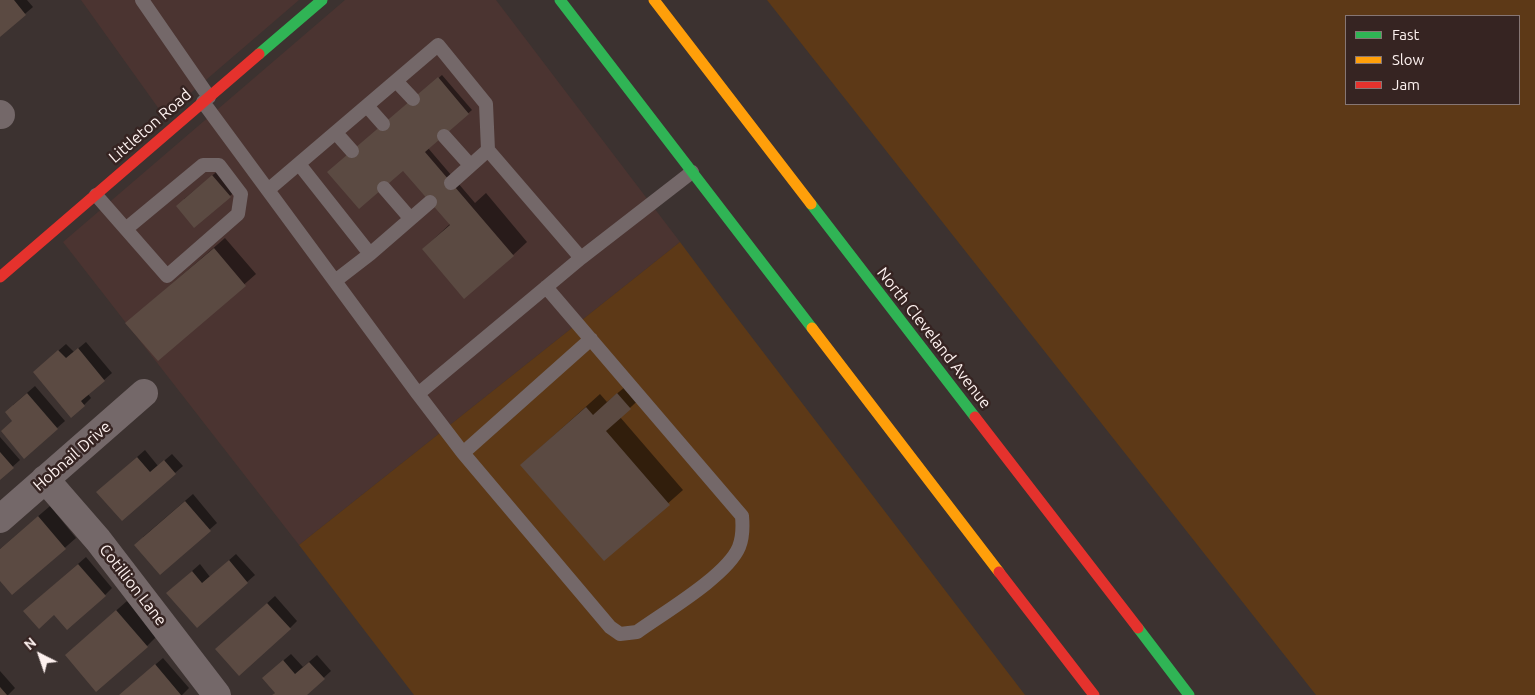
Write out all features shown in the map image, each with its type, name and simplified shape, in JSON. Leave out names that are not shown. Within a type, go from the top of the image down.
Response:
[{"type":"main road","name":"Littleton Road","points":[[0,277],[322,0]]},
{"type":"main road","points":[[560,0],[1094,695]]},
{"type":"main road","name":"North Cleveland Avenue","points":[[654,0],[1189,695]]},
{"type":"street","name":"Hobnail Drive","points":[[0,518],[144,393]]},
{"type":"street","name":"Cotillion Lane","points":[[45,479],[98,540],[217,695]]},
{"type":"lane","points":[[142,0],[249,165],[463,453],[610,627],[620,634],[636,632],[720,573],[738,548],[743,530],[742,516],[546,287]]},
{"type":"lane","points":[[268,190],[438,45],[486,104],[488,150],[581,258]]},
{"type":"lane","points":[[396,81],[412,99]]},
{"type":"lane","points":[[367,106],[383,124]]},
{"type":"lane","points":[[336,132],[352,151]]},
{"type":"lane","points":[[444,136],[470,165]]},
{"type":"lane","points":[[451,183],[488,150]]},
{"type":"lane","points":[[299,164],[370,254]]},
{"type":"lane","points":[[96,195],[127,228],[167,276],[238,214],[241,194],[219,165],[203,165],[127,228]]},
{"type":"lane","points":[[230,180],[249,165]]},
{"type":"lane","points":[[418,394],[581,258],[692,172]]},
{"type":"lane","points":[[384,188],[410,218]]},
{"type":"lane","points":[[335,281],[370,254],[430,202]]},
{"type":"lane","points":[[463,453],[591,339]]},
{"type":"shaded area","points":[[81,0],[299,0],[164,116]]},
{"type":"shaded area","points":[[345,0],[496,0],[680,242],[299,545],[63,242]]},
{"type":"shaded area","points":[[767,0],[1535,0],[1535,695],[1316,695]]},
{"type":"shaded area","points":[[680,242],[1025,695],[414,695],[299,545]]},
{"type":"building","points":[[0,0],[14,0],[26,15],[0,37]]},
{"type":"building","points":[[438,77],[469,114],[425,152],[514,256],[464,299],[422,249],[450,225],[403,171],[359,209],[327,172]]},
{"type":"building","points":[[212,175],[231,197],[194,228],[176,206]]},
{"type":"building","points":[[214,248],[246,286],[158,361],[125,323]]},
{"type":"building","points":[[78,348],[105,381],[81,401],[85,406],[71,418],[33,372],[58,350],[66,358]]},
{"type":"building","points":[[27,393],[58,429],[24,459],[1,431],[12,421],[5,412]]},
{"type":"building","points":[[617,393],[631,409],[606,431],[670,505],[604,561],[520,465],[586,407],[593,415]]},
{"type":"building","points":[[0,452],[14,468],[0,480]]},
{"type":"building","points":[[137,457],[150,472],[164,460],[176,474],[122,521],[96,492]]},
{"type":"building","points":[[185,501],[211,531],[160,575],[134,545]]},
{"type":"building","points":[[38,516],[66,549],[12,595],[0,581],[0,549]]},
{"type":"building","points":[[229,560],[248,583],[197,628],[166,593],[192,571],[202,583]]},
{"type":"building","points":[[78,564],[106,596],[67,630],[54,615],[39,629],[23,611]]},
{"type":"building","points":[[267,603],[291,629],[239,676],[215,649]]},
{"type":"building","points":[[116,610],[148,647],[96,692],[65,655]]},
{"type":"building","points":[[283,660],[295,674],[309,662],[325,679],[307,695],[272,695],[275,693],[262,678]]},
{"type":"building","points":[[155,664],[181,695],[119,695]]},
{"type":"building","points":[[0,687],[7,695],[0,695]]},
{"type":"traffic: fast","points":[[259,54],[322,0]]},
{"type":"traffic: fast","points":[[560,0],[812,328]]},
{"type":"traffic: fast","points":[[811,204],[975,417]]},
{"type":"traffic: fast","points":[[1138,628],[1189,695]]},
{"type":"traffic: slow","points":[[654,0],[811,204]]},
{"type":"traffic: slow","points":[[812,328],[999,572]]},
{"type":"traffic: jam","points":[[0,277],[259,54]]},
{"type":"traffic: jam","points":[[975,417],[1138,628]]},
{"type":"traffic: jam","points":[[999,572],[1094,695]]}]
